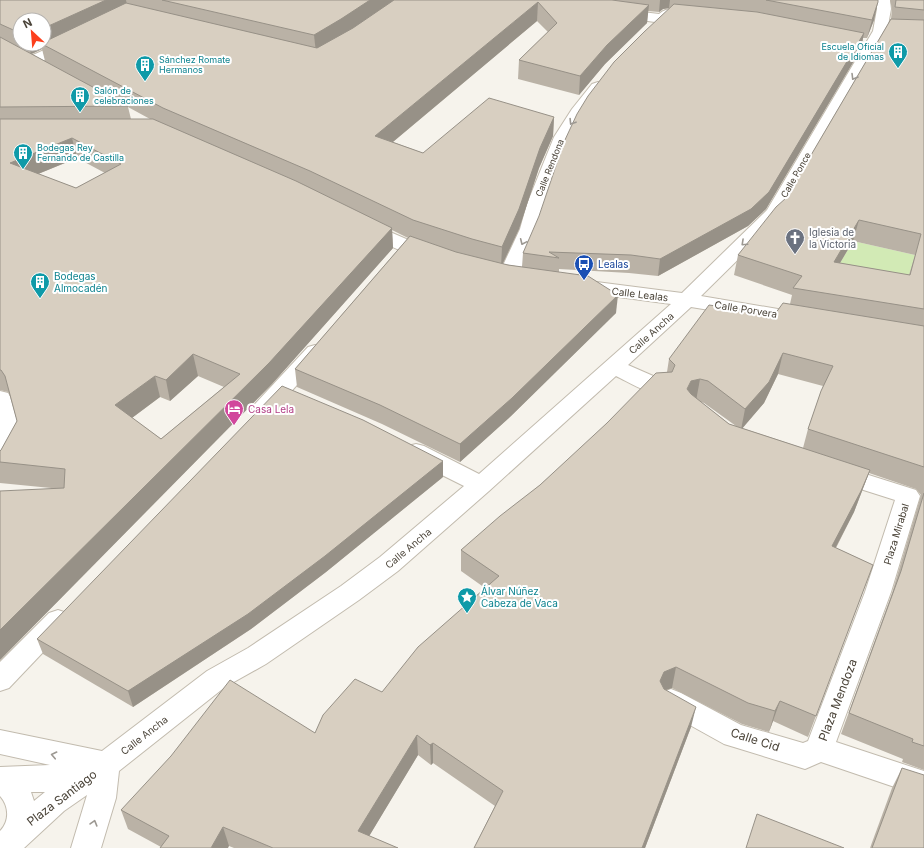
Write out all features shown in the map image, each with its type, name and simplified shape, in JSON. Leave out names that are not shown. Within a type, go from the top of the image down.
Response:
[{"type":"street","name":"Calle Ponce","points":[[686,300],[763,225],[774,212],[876,37],[884,9],[883,0]]},
{"type":"street","points":[[601,11],[662,19]]},
{"type":"street","points":[[644,35],[669,13],[700,16]]},
{"type":"street","points":[[48,72],[23,58],[86,35]]},
{"type":"street","name":"Calle Rendona","points":[[508,276],[529,229],[536,204],[562,137],[578,112],[609,72]]},
{"type":"street","points":[[352,219],[406,246],[449,260]]},
{"type":"street","points":[[391,264],[406,246]]},
{"type":"street","name":"Calle Lealas","points":[[567,284],[686,300]]},
{"type":"street","name":"Calle Porvera","points":[[686,300],[822,322]]},
{"type":"street","name":"Calle Ancha","points":[[106,765],[216,679],[257,656],[350,593],[383,568],[481,485],[614,367],[686,300]]},
{"type":"street","points":[[249,423],[330,335]]},
{"type":"street","points":[[614,367],[659,387]]},
{"type":"street","points":[[281,390],[302,399]]},
{"type":"street","points":[[0,398],[12,442],[0,465]]},
{"type":"street","points":[[400,444],[481,485]]},
{"type":"street","name":"Plaza Mirabal","points":[[821,468],[908,496],[878,592]]},
{"type":"street","name":"Plaza Mendoza","points":[[878,592],[819,749],[924,784]]},
{"type":"street","points":[[0,680],[70,608]]},
{"type":"street","name":"Calle Cid","points":[[671,702],[734,735],[805,756],[819,749]]},
{"type":"street","name":"Plaza Santiago","points":[[0,742],[106,765]]},
{"type":"street","name":"Plaza Santiago","points":[[2,781],[55,778],[106,765]]},
{"type":"street","name":"Plaza Santiago","points":[[11,840],[54,802],[106,765]]},
{"type":"street","name":"Plaza Santiago","points":[[86,848],[101,798],[106,765]]},
{"type":"street","name":"Plaza Santiago","points":[[2,781],[18,796],[22,813],[11,840]]},
{"type":"green space","points":[[853,241],[915,255],[904,296],[828,283]]},
{"type":"building","points":[[0,0],[106,0],[52,24],[52,12],[12,12],[12,29],[0,24]]},
{"type":"building","points":[[162,0],[370,0],[314,35]]},
{"type":"building","points":[[394,0],[612,0],[649,5],[607,45],[580,76],[519,60],[557,23],[538,2],[375,136],[423,153],[489,98],[554,117],[540,148],[519,209],[502,247],[413,220],[310,171],[163,108],[52,49],[52,38],[126,3],[317,48],[353,28]]},
{"type":"building","points":[[766,0],[878,0],[878,2],[872,20]]},
{"type":"building","points":[[896,0],[924,0],[924,10],[895,7]]},
{"type":"building","points":[[674,4],[757,12],[864,33],[769,192],[751,209],[660,259],[631,255],[549,252],[559,258],[523,253],[539,216],[564,142],[577,114],[588,96],[614,62]]},
{"type":"building","points":[[891,19],[924,20],[924,309],[793,288],[802,276],[738,255],[776,207],[786,198],[795,183],[794,184]],"holes":[[[859,220],[921,234],[910,275],[834,262]]]},
{"type":"building","points":[[0,37],[12,43],[12,52],[28,52],[128,106],[0,107]]},
{"type":"building","points":[[0,119],[153,119],[296,181],[392,228],[269,363],[0,630],[0,491],[64,488],[65,469],[0,462],[0,451],[17,421],[5,376],[0,370]],"holes":[[[72,138],[121,164],[76,188],[10,163]],[[193,354],[240,374],[161,439],[115,405],[155,376],[166,380]]]},
{"type":"building","points":[[410,236],[456,252],[508,265],[588,276],[618,295],[512,398],[460,444],[380,405],[295,369]]},
{"type":"building","points":[[783,303],[924,326],[924,467],[808,429],[821,391],[833,366],[783,353],[769,382],[745,409],[708,381],[700,379],[691,381],[687,389],[691,394],[729,424],[870,470],[861,491],[832,546],[873,565],[816,716],[780,701],[775,711],[748,703],[676,667],[664,672],[660,681],[664,689],[696,707],[642,848],[474,848],[503,791],[433,743],[430,745],[417,735],[358,831],[398,848],[273,848],[223,827],[211,848],[160,848],[169,836],[121,810],[171,756],[230,680],[315,733],[323,715],[355,679],[382,692],[418,647],[499,576],[461,550],[500,516],[540,485],[607,423],[656,373],[672,372],[675,365],[669,359],[709,305],[775,314]]},
{"type":"building","points":[[282,386],[363,420],[443,461],[325,556],[248,614],[128,691],[37,639]]},
{"type":"building","points":[[924,493],[924,746],[912,742],[913,739],[849,713],[901,571]]},
{"type":"building","points":[[902,768],[924,775],[924,848],[872,848]]},
{"type":"building","points":[[757,814],[844,848],[746,848]]},
{"type":"place","name":"Escuela Oficial de Idiomas","points":[[898,69]]},
{"type":"place","name":"Sánchez Romate Hermanos","points":[[145,82]]},
{"type":"place","name":"Salón de celebraciones","points":[[80,113]]},
{"type":"place","name":"Bodegas Rey Fernando de Castilla","points":[[23,170]]},
{"type":"place","name":"Iglesia de la Victoria","points":[[795,255]]},
{"type":"place","name":"Lealas","points":[[584,281]]},
{"type":"place","name":"Bodegas Almocadén","points":[[40,299]]},
{"type":"place","name":"Casa Lela","points":[[234,426]]},
{"type":"place","name":"Álvar Núñez Cabeza de Vaca","points":[[467,614]]}]
